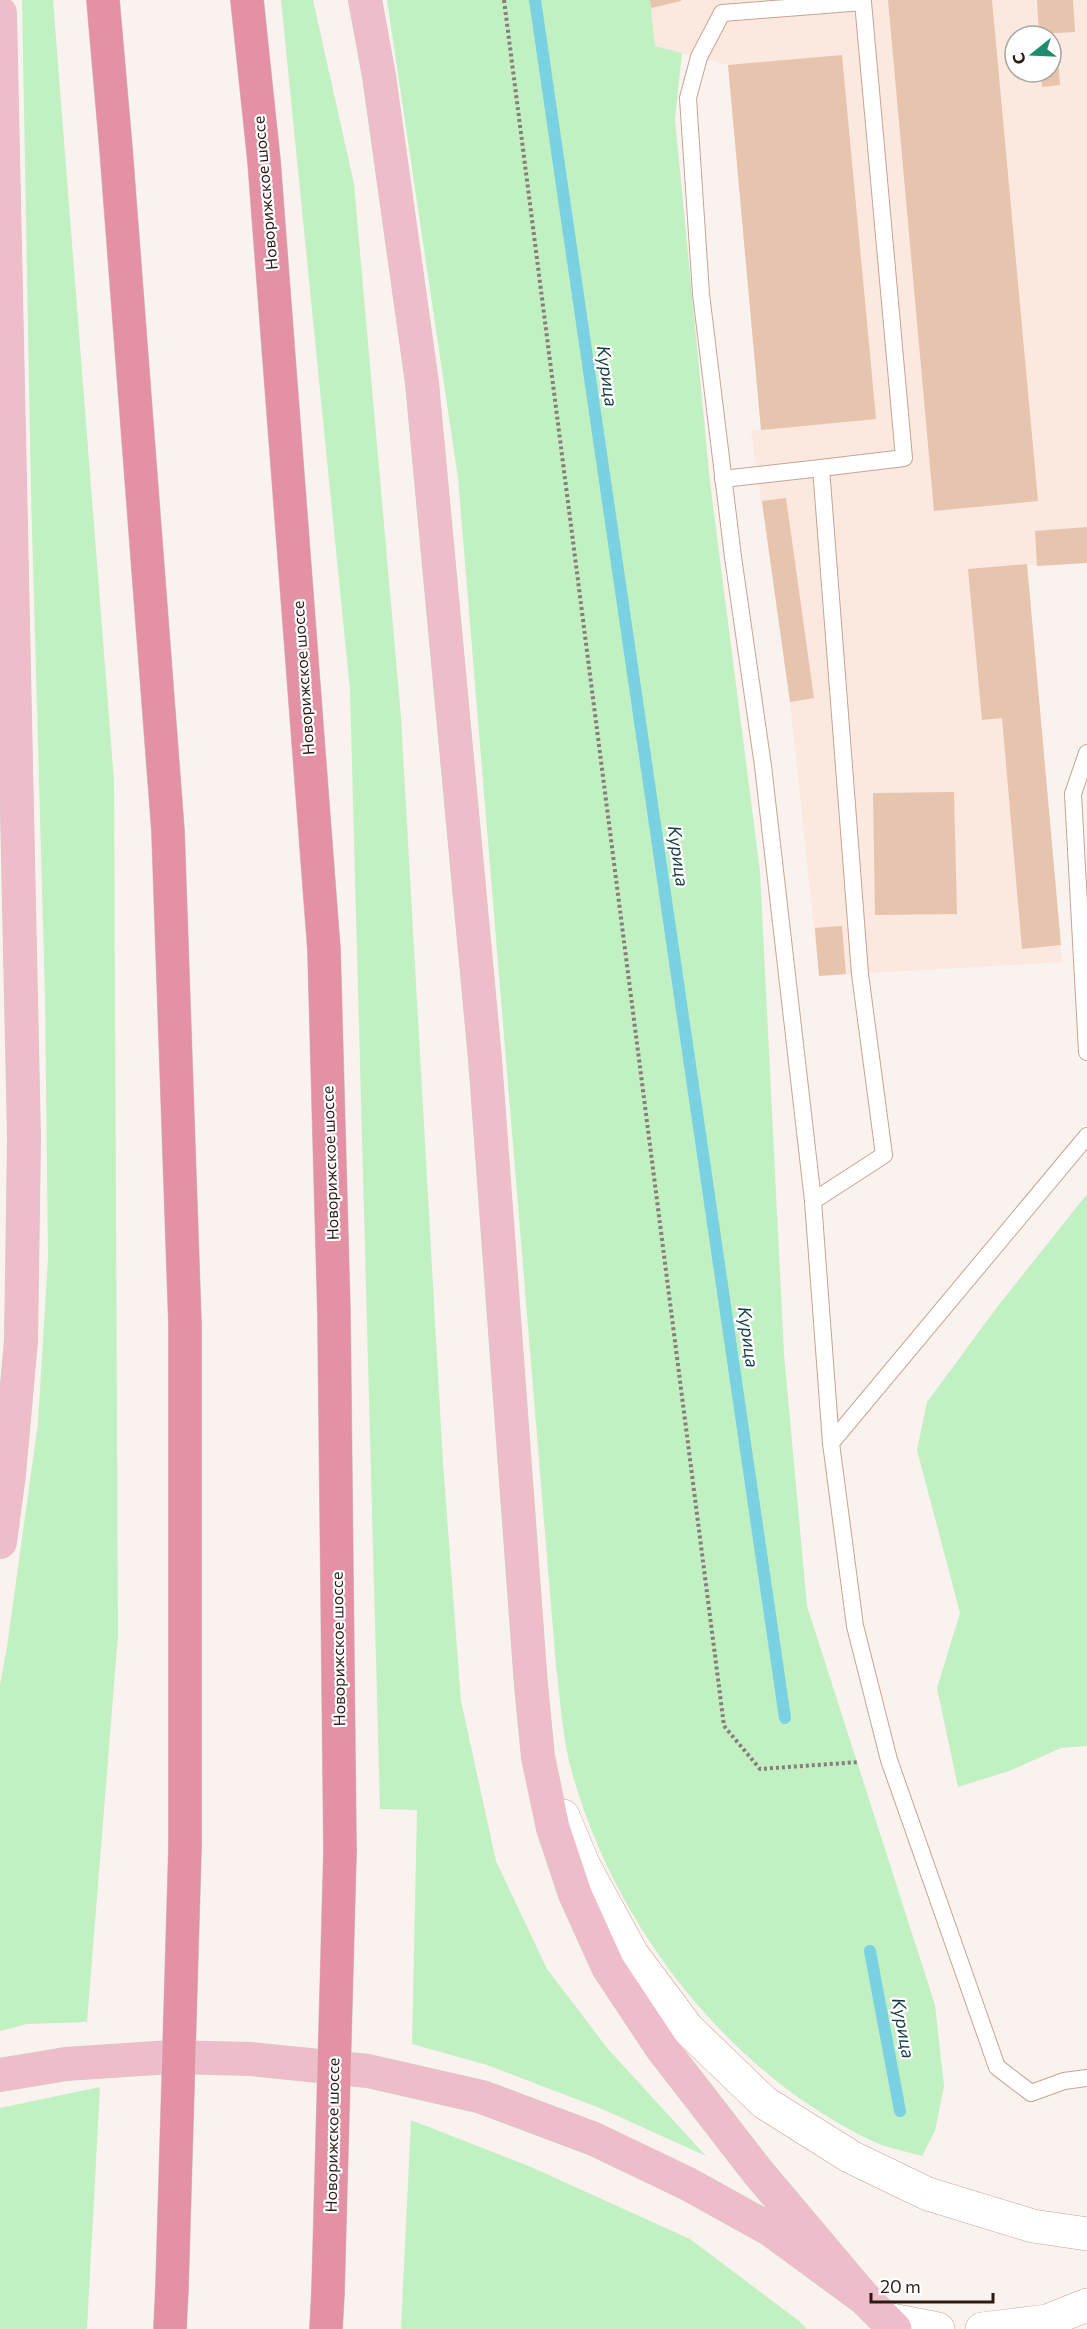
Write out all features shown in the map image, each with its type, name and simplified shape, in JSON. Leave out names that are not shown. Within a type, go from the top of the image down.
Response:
[{"type":"highway","points":[[103,0],[168,831],[185,1325],[185,1847],[170,2329]]},
{"type":"highway","name":"Новорижское шоссе","points":[[247,0],[264,161],[324,950],[334,1316],[340,1851],[326,2329]]},
{"type":"main road","points":[[365,0],[379,76],[423,395],[485,1059],[538,1757],[553,1828],[575,1894],[608,1967],[675,2065],[757,2171],[882,2316]]},
{"type":"main road","points":[[0,13],[24,1139],[21,1341],[9,1474],[0,1542]]},
{"type":"main road","points":[[0,2075],[66,2064],[171,2057],[251,2059],[368,2071],[482,2097],[594,2139],[688,2184],[771,2230],[882,2316]]},
{"type":"street","points":[[538,1757],[584,1866],[632,1954],[688,2029],[765,2103],[851,2157],[928,2194],[1033,2226],[1087,2234]]},
{"type":"street","points":[[982,2329],[1047,2321],[1087,2305]]},
{"type":"street","points":[[882,2316],[938,2329]]},
{"type":"lane","points":[[723,479],[904,458],[863,1],[722,13],[699,57],[688,98],[701,294],[723,479],[763,766],[813,1202],[831,1443],[855,1626],[889,1760],[998,2067],[1030,2093],[1064,2080],[1087,2078]]},
{"type":"lane","points":[[813,1202],[884,1155],[860,974],[820,468]]},
{"type":"lane","points":[[1087,753],[1073,794],[1087,1052]]},
{"type":"lane","points":[[831,1443],[1087,1136]]},
{"type":"path","points":[[504,0],[724,1726],[760,1769],[889,1760]]},
{"type":"shaded area","points":[[650,0],[1087,0],[1087,563],[1027,565],[1062,962],[819,976],[790,702],[751,431],[761,429],[728,65],[655,46]]},
{"type":"green space","points":[[22,0],[53,0],[114,781],[118,1635],[87,2022],[27,2024],[0,2031],[0,1685],[38,1423],[48,1258],[45,996],[31,492]]},
{"type":"green space","points":[[281,0],[313,0],[354,184],[401,717],[443,1463],[461,1701],[496,1861],[547,1969],[608,2049],[706,2156],[602,2109],[487,2065],[412,2044],[417,1810],[380,1809],[350,691]]},
{"type":"green space","points":[[387,0],[650,0],[655,46],[682,53],[675,119],[710,482],[760,871],[784,1354],[807,1606],[935,2005],[944,2086],[935,2131],[922,2156],[876,2143],[817,2110],[767,2073],[721,2030],[679,1983],[643,1931],[612,1876],[587,1819],[569,1761],[556,1666],[458,478]]},
{"type":"green space","points":[[1087,1194],[1087,1746],[1061,1748],[1009,1771],[958,1787],[937,1688],[960,1613],[917,1450],[927,1402],[998,1306]]},
{"type":"green space","points":[[100,2087],[87,2329],[0,2329],[0,2108]]},
{"type":"green space","points":[[411,2120],[531,2167],[690,2239],[807,2329],[401,2329]]},
{"type":"building","points":[[650,0],[681,0],[681,1],[651,8]]},
{"type":"building","points":[[888,0],[992,0],[1038,501],[934,511]]},
{"type":"building","points":[[1037,0],[1073,0],[1075,32],[1063,33],[1063,24],[1038,24]]},
{"type":"building","points":[[842,55],[876,419],[761,430],[728,65]]},
{"type":"building","points":[[1042,84],[1060,84],[1060,85],[1042,87]]},
{"type":"building","points":[[786,498],[814,698],[790,702],[762,501]]},
{"type":"building","points":[[1087,527],[1087,563],[1037,566],[1035,531]]},
{"type":"building","points":[[1027,564],[1061,945],[1022,949],[1002,718],[982,720],[968,569]]},
{"type":"building","points":[[954,792],[957,914],[875,915],[873,793]]},
{"type":"building","points":[[842,926],[846,974],[819,976],[815,928]]},
{"type":"waterway","name":"Курица","points":[[535,0],[785,1718]]},
{"type":"waterway","name":"Курица","points":[[870,1951],[900,2111]]}]
